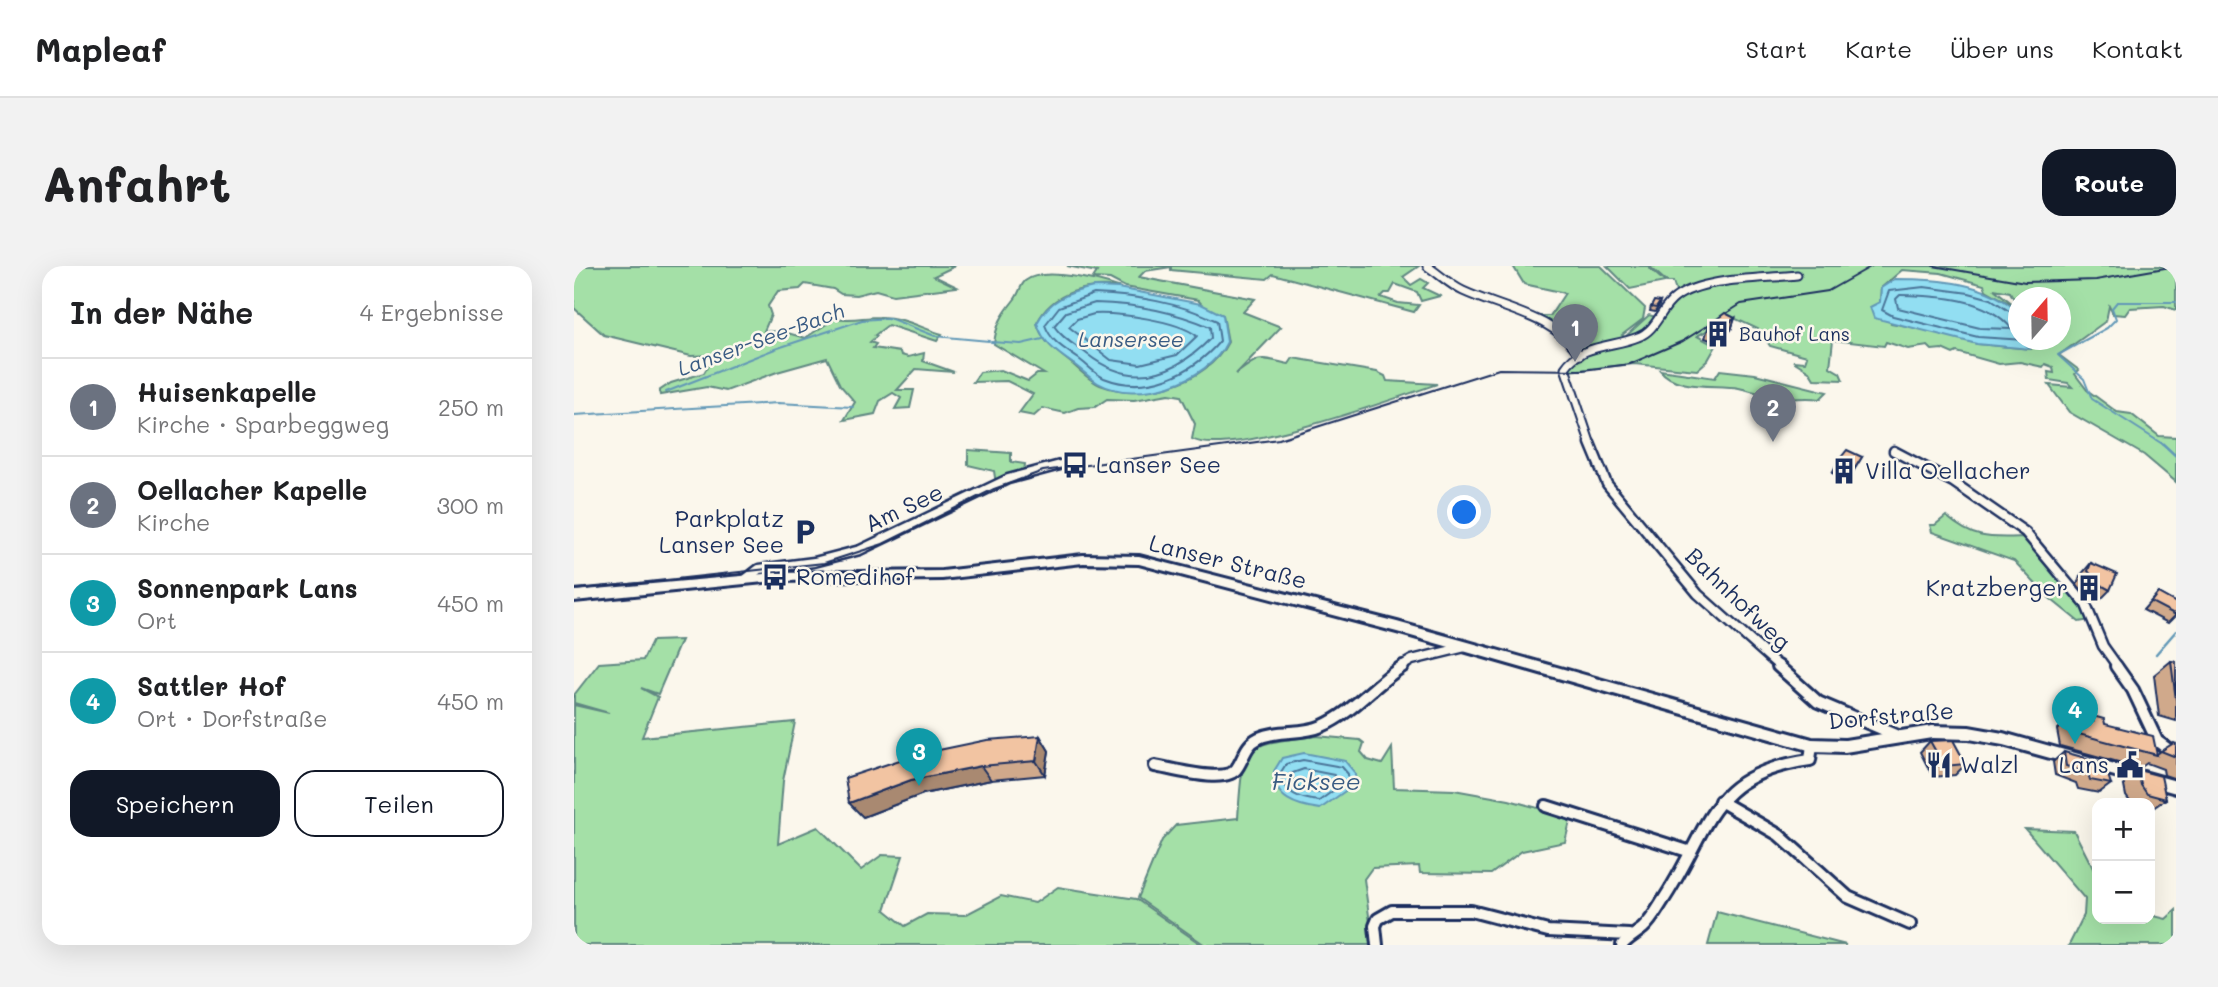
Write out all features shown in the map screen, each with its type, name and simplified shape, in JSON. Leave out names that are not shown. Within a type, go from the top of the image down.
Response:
[{"type":"main road","name":"Lanser Straße","points":[[574,596],[746,579],[942,575],[1083,559],[1126,559],[1168,565],[1812,745]]},
{"type":"main road","name":"Dorfstraße","points":[[1812,745],[1845,746],[1903,739],[1932,732],[1969,733],[2003,739],[2176,787]]},
{"type":"street","points":[[1427,266],[1459,289],[1516,309],[1567,338],[1580,355],[1644,335],[1677,297],[1739,279],[1797,275]]},
{"type":"street","name":"Bahnhofweg","points":[[1580,355],[1568,361],[1566,370],[1604,479],[1698,594],[1818,702],[1903,739]]},
{"type":"street","points":[[1894,451],[1953,482],[2025,532],[2087,605],[2102,646],[2133,690],[2157,741],[2176,755]]},
{"type":"street","name":"Am See","points":[[746,579],[759,569],[814,562],[860,550],[1008,479],[1060,465]]},
{"type":"street","points":[[1155,766],[1211,776],[1228,775],[1236,771],[1249,744],[1261,737],[1318,728],[1346,715],[1390,674],[1412,660],[1465,647]]},
{"type":"street","points":[[1377,945],[1375,926],[1378,919],[1392,911],[1471,911],[1548,931],[1625,940],[1644,927],[1720,801],[1759,771],[1793,761],[1810,760],[1812,745]]},
{"type":"street","points":[[1720,801],[1779,835],[1848,897],[1910,924]]},
{"type":"street","points":[[1546,806],[1688,850]]},
{"type":"green space","points":[[574,266],[955,266],[934,276],[957,287],[893,295],[876,290],[856,295],[841,294],[833,289],[805,284],[800,289],[778,291],[768,306],[771,315],[764,331],[784,332],[805,338],[836,318],[895,318],[942,334],[937,341],[888,325],[870,342],[876,344],[873,348],[900,352],[908,357],[924,353],[923,361],[954,372],[916,369],[897,390],[914,390],[910,408],[895,409],[901,398],[893,393],[880,401],[875,414],[844,420],[855,402],[840,385],[827,358],[777,372],[726,391],[707,387],[660,395],[659,391],[671,383],[704,373],[714,355],[691,356],[604,335],[574,308]]},
{"type":"green space","points":[[1067,266],[1419,266],[1403,277],[1411,285],[1421,279],[1428,283],[1423,288],[1440,296],[1421,301],[1417,292],[1395,284],[1390,293],[1381,297],[1398,303],[1419,305],[1414,312],[1273,274],[1267,279],[1171,270],[1171,267],[1145,271],[1139,277],[1255,299],[1243,312],[1281,327],[1236,374],[1260,359],[1289,364],[1293,358],[1377,372],[1385,376],[1387,381],[1437,384],[1312,425],[1239,441],[1211,443],[1192,439],[1195,424],[1181,396],[1169,394],[1134,400],[1107,399],[1095,407],[1078,408],[1065,413],[1043,408],[1034,416],[1019,413],[1033,394],[1007,381],[973,382],[980,372],[1001,370],[1028,381],[1037,374],[1044,374],[994,344],[1003,316],[1023,283],[1033,277],[1072,276],[1121,288],[1096,287],[1072,292],[1052,304],[1037,323],[1052,348],[1100,385],[1135,391],[1172,385],[1205,369],[1218,357],[1228,342],[1223,315],[1205,308],[1198,300],[1125,287],[1110,279],[1093,278],[1097,272]]},
{"type":"green space","points":[[1513,266],[1601,266],[1645,308],[1643,319],[1622,335],[1625,337],[1649,315],[1663,319],[1677,295],[1673,282],[1667,282],[1649,266],[2176,266],[2176,310],[2164,306],[2130,308],[2125,315],[2113,314],[2109,306],[2106,321],[2071,346],[2071,287],[2008,287],[2008,292],[1994,289],[2008,302],[1986,290],[1984,285],[1941,273],[1902,270],[1881,288],[1880,302],[1871,307],[1891,323],[1938,332],[1977,344],[2008,347],[2008,350],[2066,350],[2059,355],[2079,370],[2075,374],[2087,390],[2117,412],[2131,414],[2159,436],[2176,437],[2176,482],[2144,455],[2069,412],[2049,385],[2072,387],[2068,383],[2049,380],[2048,372],[2054,373],[2053,367],[2045,364],[2043,367],[2020,362],[1999,364],[1957,352],[1953,354],[1942,349],[1932,350],[1928,346],[1908,349],[1886,342],[1884,346],[1833,340],[1830,367],[1840,373],[1843,380],[1814,379],[1809,371],[1793,361],[1805,362],[1807,356],[1770,346],[1760,330],[1732,317],[1697,336],[1716,346],[1708,360],[1697,370],[1634,364],[1569,371],[1568,366],[1581,351],[1580,347],[1532,316],[1550,316],[1565,293],[1524,284]]},
{"type":"green space","points":[[1607,266],[1647,266],[1665,282],[1630,289]]},
{"type":"green space","points":[[1660,370],[1715,378],[1720,370],[1755,374],[1827,392],[1820,399],[1782,398],[1739,388],[1686,384],[1667,377]]},
{"type":"green space","points":[[968,450],[1011,453],[1011,462],[1025,464],[1024,472],[996,484],[994,471],[968,465]]},
{"type":"green space","points":[[1946,516],[1975,534],[2003,538],[2027,537],[2082,603],[2090,620],[2079,622],[2047,596],[2014,561],[1932,532],[1930,525],[1935,525]]},
{"type":"green space","points":[[681,640],[658,694],[641,688],[658,697],[642,737],[795,722],[783,781],[778,844],[818,827],[861,870],[882,855],[903,856],[885,910],[905,926],[927,914],[965,915],[1001,896],[1035,903],[1058,887],[1136,899],[1202,945],[574,945],[574,705],[609,713],[574,703],[574,695],[599,663],[643,660],[652,641]]},
{"type":"green space","points":[[1316,736],[1360,740],[1364,743],[1361,752],[1368,760],[1382,764],[1392,748],[1394,788],[1454,790],[1509,800],[1571,817],[1565,842],[1522,851],[1491,874],[1420,873],[1419,866],[1372,868],[1364,879],[1373,945],[1205,945],[1138,898],[1162,840],[1176,825],[1238,818],[1242,774],[1245,761],[1251,752],[1273,742]]},
{"type":"green space","points":[[2025,829],[2074,831],[2092,866],[2092,924],[2155,924],[2155,916],[2166,919],[2176,910],[2176,945],[2069,945],[2084,915],[2085,899]]},
{"type":"green space","points":[[1717,912],[1846,945],[1708,945]]},
{"type":"water","points":[[1895,279],[1928,280],[1961,284],[1992,294],[2008,304],[2008,347],[1977,344],[1874,318],[1870,307],[1880,302],[1881,288]]},
{"type":"water","name":"Lansersee","points":[[1094,287],[1118,288],[1201,304],[1223,315],[1227,342],[1218,356],[1204,368],[1170,386],[1132,392],[1098,383],[1051,346],[1037,323],[1047,308],[1061,298]]},
{"type":"water","name":"Ficksee","points":[[1304,753],[1345,761],[1355,773],[1355,784],[1320,809],[1303,806],[1288,799],[1278,788],[1274,771],[1282,758]]},
{"type":"building","points":[[1654,301],[1660,302],[1656,308],[1651,307]]},
{"type":"building","points":[[1725,313],[1735,318],[1719,330],[1709,325]]},
{"type":"building","points":[[1847,450],[1862,457],[1855,468],[1839,460]]},
{"type":"building","points":[[2091,563],[2117,574],[2110,590],[2099,584],[2088,571]]},
{"type":"building","points":[[2158,593],[2176,603],[2176,615],[2151,602]]},
{"type":"building","points":[[2171,661],[2176,662],[2176,700]]},
{"type":"building","points":[[2089,715],[2104,719],[2105,724],[2153,736],[2157,755],[2075,733],[2072,717],[2093,721]]},
{"type":"building","points":[[1040,736],[1036,761],[981,766],[911,780],[849,803],[845,778],[915,755],[987,740]]},
{"type":"building","points":[[1953,740],[1966,764],[1944,766],[1930,741]]},
{"type":"building","points":[[2174,743],[2176,757],[2161,751]]},
{"type":"building","points":[[2064,752],[2104,763],[2111,784],[2090,780],[2088,773],[2066,766]]},
{"type":"building","points":[[2138,770],[2161,776],[2166,799],[2147,794],[2141,785]]},
{"type":"waterway","points":[[2164,445],[2092,399],[2084,379],[2058,355],[2107,328],[2116,319],[2112,308],[2117,302],[2176,302]]},
{"type":"waterway","name":"Lanser-See-Bach","points":[[666,392],[775,349],[862,320],[889,318],[935,336],[989,341]]},
{"type":"waterway","name":"Lanser-See-Bach","points":[[991,342],[1021,344],[1043,339]]},
{"type":"waterway","points":[[574,415],[778,403],[853,407]]},
{"type":"waterway","points":[[2162,443],[2176,456]]},
{"type":"waterway","points":[[2156,654],[2176,631]]},
{"type":"tram line","points":[[574,590],[824,563],[883,544],[994,489],[1043,471],[1279,439],[1499,369],[1583,370],[1630,364],[1683,341],[1741,304],[1828,291],[1872,266]]},
{"type":"tram line","points":[[1933,266],[2025,282],[2096,280],[2176,266]]},
{"type":"place","name":"Bauhof Lans","points":[[1718,334]]},
{"type":"place","name":"Huisenkapelle","points":[[1575,362]]},
{"type":"place","name":"Oellacher Kapelle","points":[[1773,442]]},
{"type":"place","name":"Lanser See","points":[[1075,465]]},
{"type":"place","name":"Villa Oellacher","points":[[1844,471]]},
{"type":"place","name":"Parkplatz Lanser See","points":[[805,532]]},
{"type":"place","name":"Romedihof","points":[[775,577]]},
{"type":"place","name":"Kratzberger","points":[[2089,588]]},
{"type":"place","name":"Sattler Hof","points":[[2075,744]]},
{"type":"place","name":"Walzl","points":[[1939,765]]},
{"type":"place","name":"Lans","points":[[2130,765]]},
{"type":"place","name":"Sonnenpark Lans","points":[[919,786]]}]
